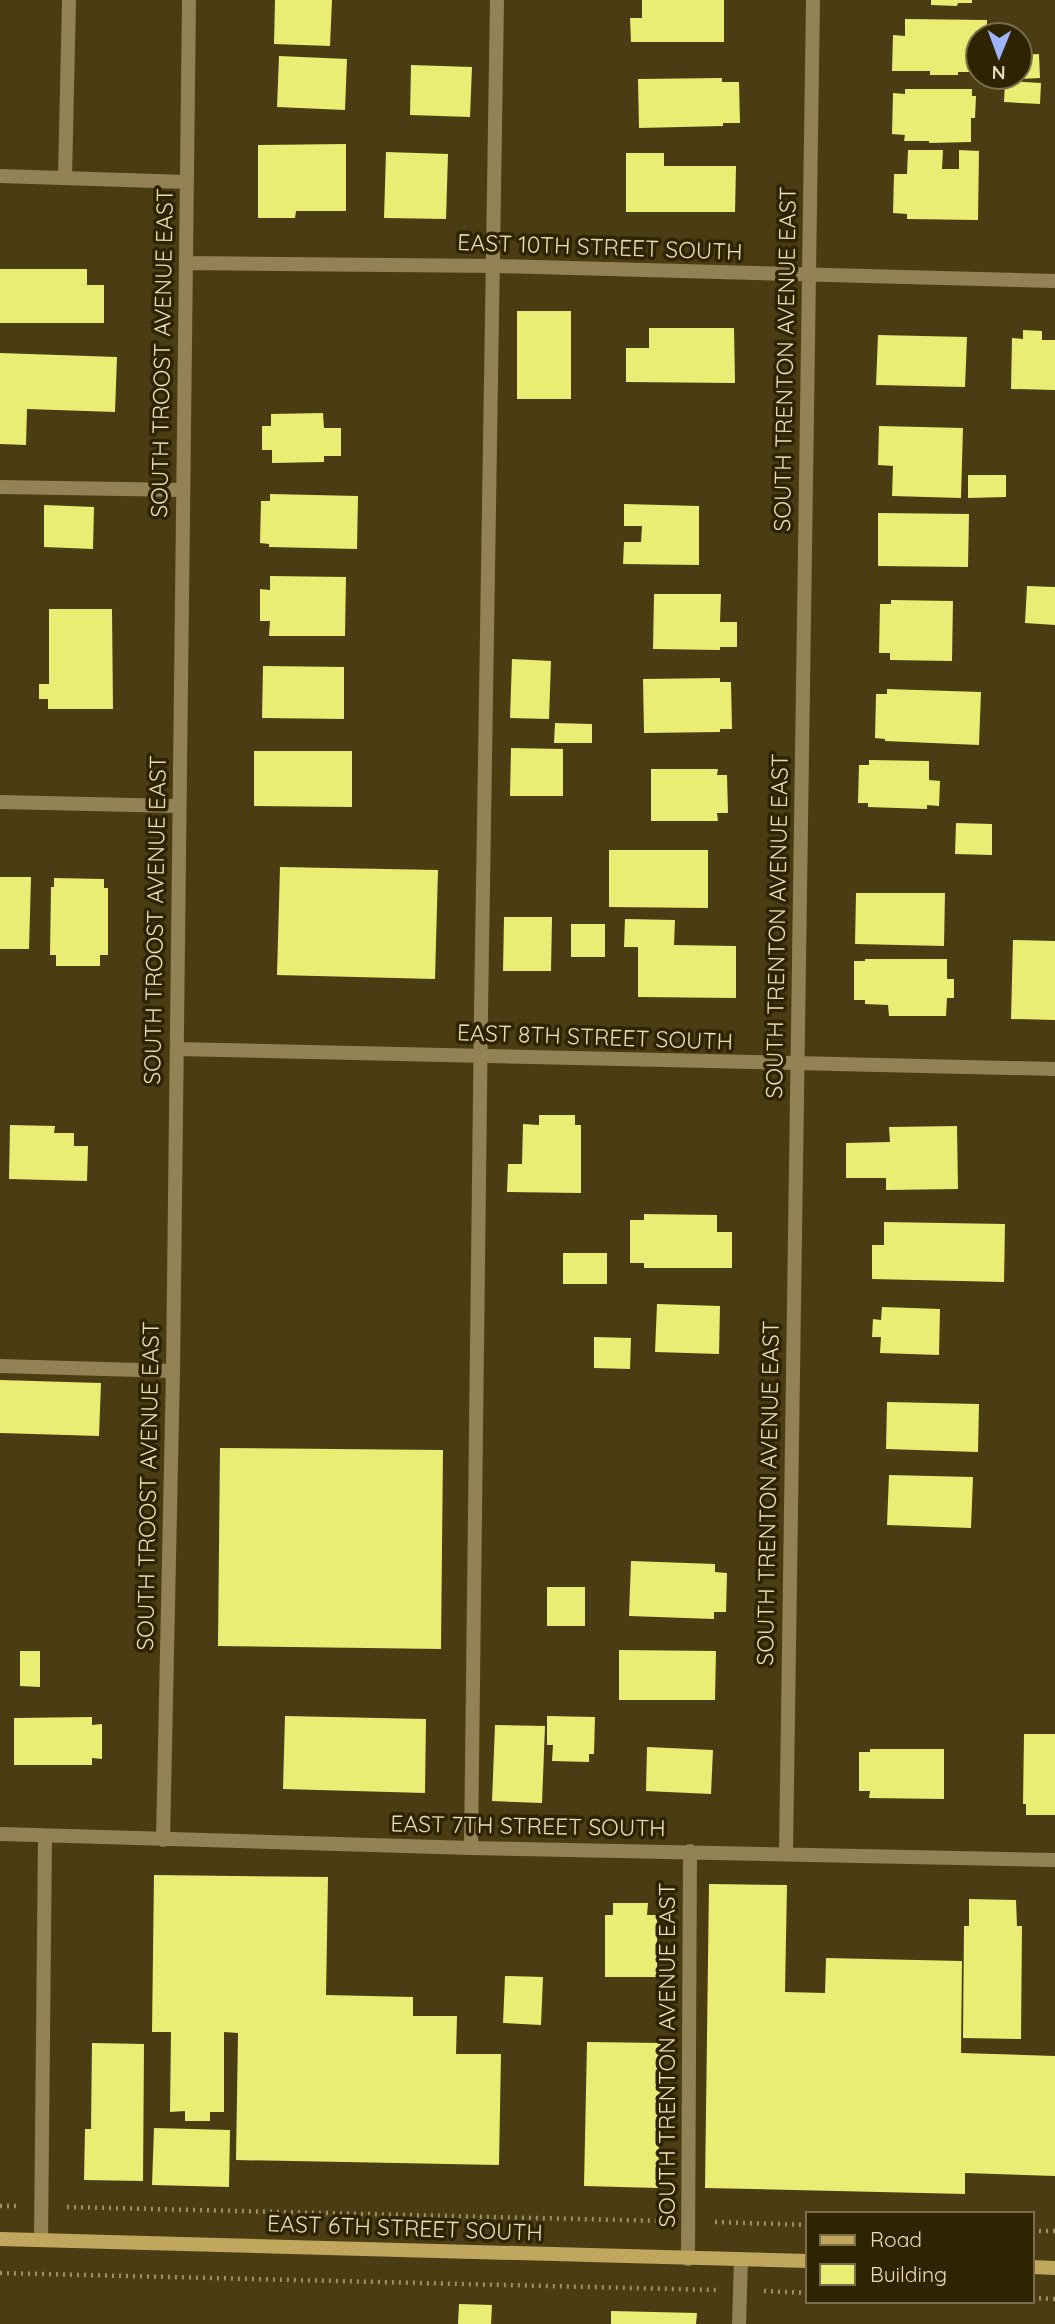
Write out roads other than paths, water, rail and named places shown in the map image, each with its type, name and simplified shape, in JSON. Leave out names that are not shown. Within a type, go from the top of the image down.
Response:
[{"type":"street","points":[[65,178],[69,0]]},
{"type":"street","name":"SOUTH TROOST AVENUE EAST","points":[[163,1840],[173,1371],[189,0]]},
{"type":"street","points":[[471,1848],[480,1056],[495,266],[497,0]]},
{"type":"street","name":"SOUTH TRENTON AVENUE EAST","points":[[786,1853],[813,0]]},
{"type":"street","points":[[0,176],[187,182]]},
{"type":"street","name":"EAST 10TH STREET SOUTH","points":[[186,263],[495,266],[1055,281]]},
{"type":"street","points":[[0,487],[183,490]]},
{"type":"street","points":[[0,802],[178,806]]},
{"type":"street","name":"EAST 8TH STREET SOUTH","points":[[177,1049],[1055,1069]]},
{"type":"street","points":[[0,1366],[173,1371]]},
{"type":"street","name":"EAST 7TH STREET SOUTH","points":[[0,1834],[471,1848],[1055,1860]]},
{"type":"street","points":[[41,2240],[45,1836]]},
{"type":"street","name":"SOUTH TRENTON AVENUE EAST","points":[[688,2259],[691,1851]]},
{"type":"street","name":"EAST 6TH STREET SOUTH","points":[[0,2239],[806,2261]]},
{"type":"street","points":[[739,2324],[741,2260]]},
{"type":"street","points":[[1034,2267],[1055,2268]]}]
